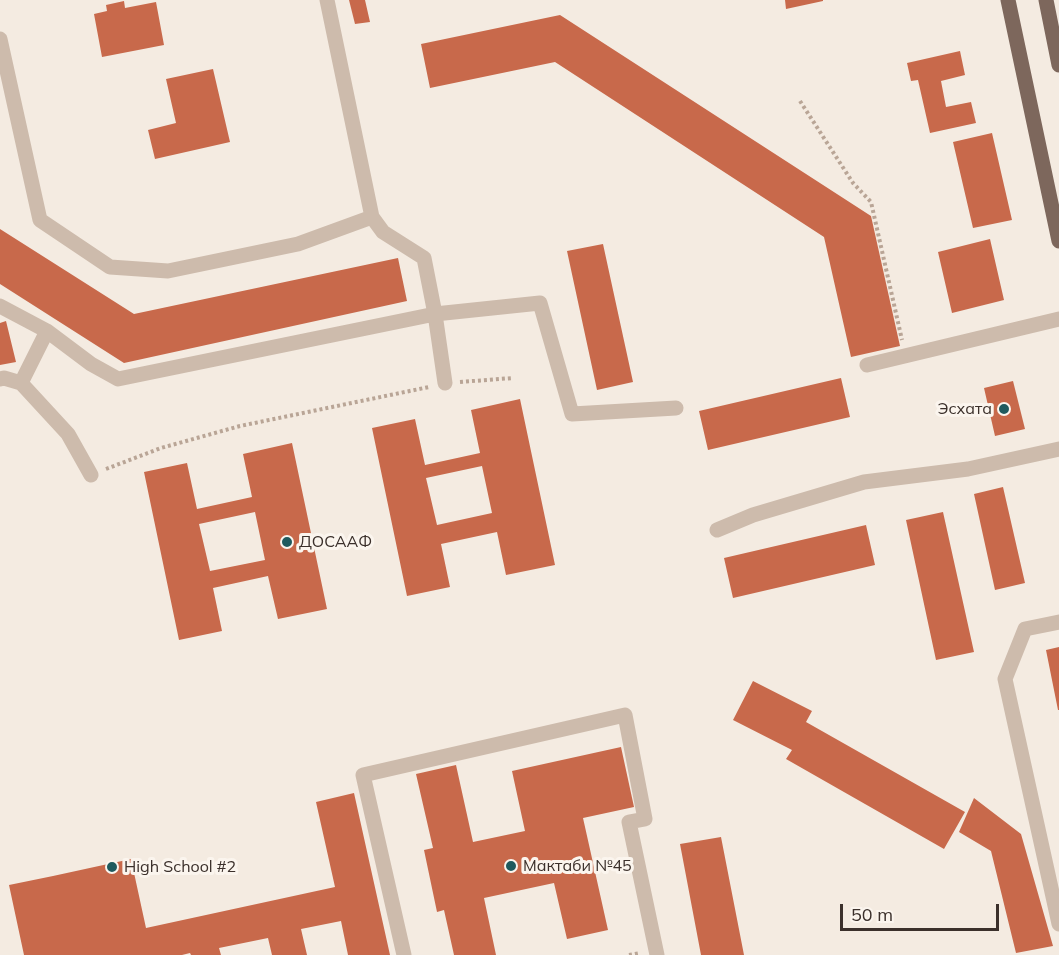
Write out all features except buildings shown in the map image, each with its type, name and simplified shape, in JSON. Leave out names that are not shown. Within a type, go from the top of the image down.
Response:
[{"type":"main road","points":[[1008,0],[1059,241]]},
{"type":"main road","points":[[1046,0],[1056,33],[1059,65]]},
{"type":"street","points":[[327,0],[372,217],[384,232],[424,258],[445,383]]},
{"type":"street","points":[[0,39],[40,220],[110,267],[168,271],[298,244],[372,217]]},
{"type":"street","points":[[0,306],[47,331],[91,364],[118,380],[435,314],[540,303],[572,414],[676,408]]},
{"type":"street","points":[[867,365],[1059,319]]},
{"type":"street","points":[[21,383],[47,331]]},
{"type":"street","points":[[0,379],[21,383],[68,434],[91,475]]},
{"type":"street","points":[[717,530],[753,515],[864,482],[968,469],[1059,449]]},
{"type":"street","points":[[1059,622],[1025,629],[1005,679],[1059,924]]},
{"type":"street","points":[[404,955],[363,775],[625,715],[645,819],[629,822],[657,955]]},
{"type":"path","points":[[800,101],[853,183],[871,202],[906,356]]},
{"type":"path","points":[[91,475],[161,448],[240,426],[445,383],[513,378]]},
{"type":"place","name":"Эсхата","points":[[1004,409]]},
{"type":"place","name":"ДОСААФ","points":[[287,542]]},
{"type":"place","name":"Мактаби №45","points":[[511,866]]},
{"type":"place","name":"High School #2","points":[[112,867]]}]
